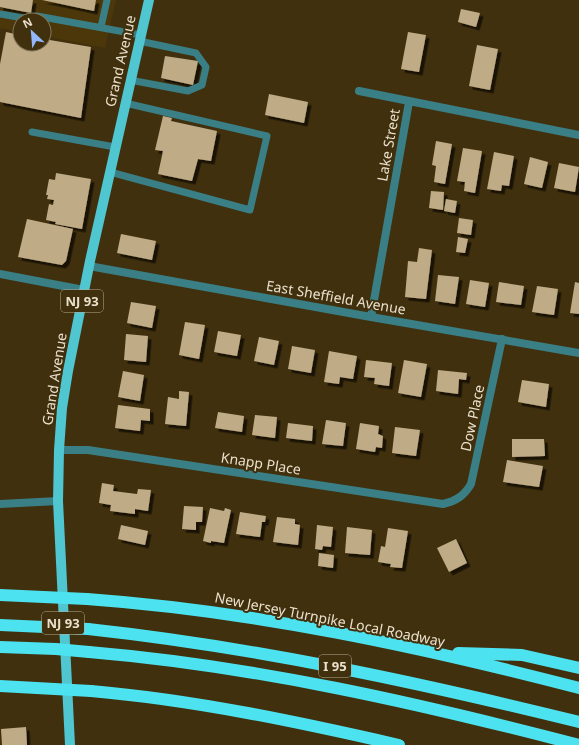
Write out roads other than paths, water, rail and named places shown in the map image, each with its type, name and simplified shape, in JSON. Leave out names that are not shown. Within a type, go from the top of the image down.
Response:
[{"type":"highway","name":"New Jersey Turnpike Local Roadway","points":[[0,595],[87,598],[238,615],[312,628],[430,653],[579,688]]},
{"type":"highway","name":"I 95","points":[[0,625],[88,629],[213,645],[288,657],[423,685],[579,722]]},
{"type":"highway","name":"I 95","points":[[0,648],[56,649],[89,652],[193,664],[308,683],[450,713],[579,745]]},
{"type":"highway","points":[[430,653],[522,656],[579,668]]},
{"type":"highway","points":[[0,686],[91,691],[225,708],[326,728],[400,745]]},
{"type":"main road","name":"Grand Avenue","points":[[70,745],[58,501],[58,450],[64,389],[115,147],[149,0]]},
{"type":"street","points":[[359,91],[409,102]]},
{"type":"street","name":"Lake Street","points":[[371,317],[409,102],[579,135]]},
{"type":"street","name":"East Sheffield Avenue","points":[[89,266],[371,317],[579,352]]},
{"type":"street","points":[[0,274],[84,290]]},
{"type":"street","name":"Dow Place","points":[[458,499],[466,492],[471,484],[502,339]]},
{"type":"street","name":"Knapp Place","points":[[58,450],[88,450],[443,504],[458,499]]},
{"type":"street","points":[[0,504],[58,501]]},
{"type":"lane","points":[[101,27],[107,0]]},
{"type":"lane","points":[[0,14],[23,18],[37,16],[101,27],[196,53],[206,67],[202,85],[188,91],[130,80]]},
{"type":"lane","points":[[110,172],[250,210],[266,136],[125,103]]},
{"type":"lane","points":[[32,132],[115,147]]}]
